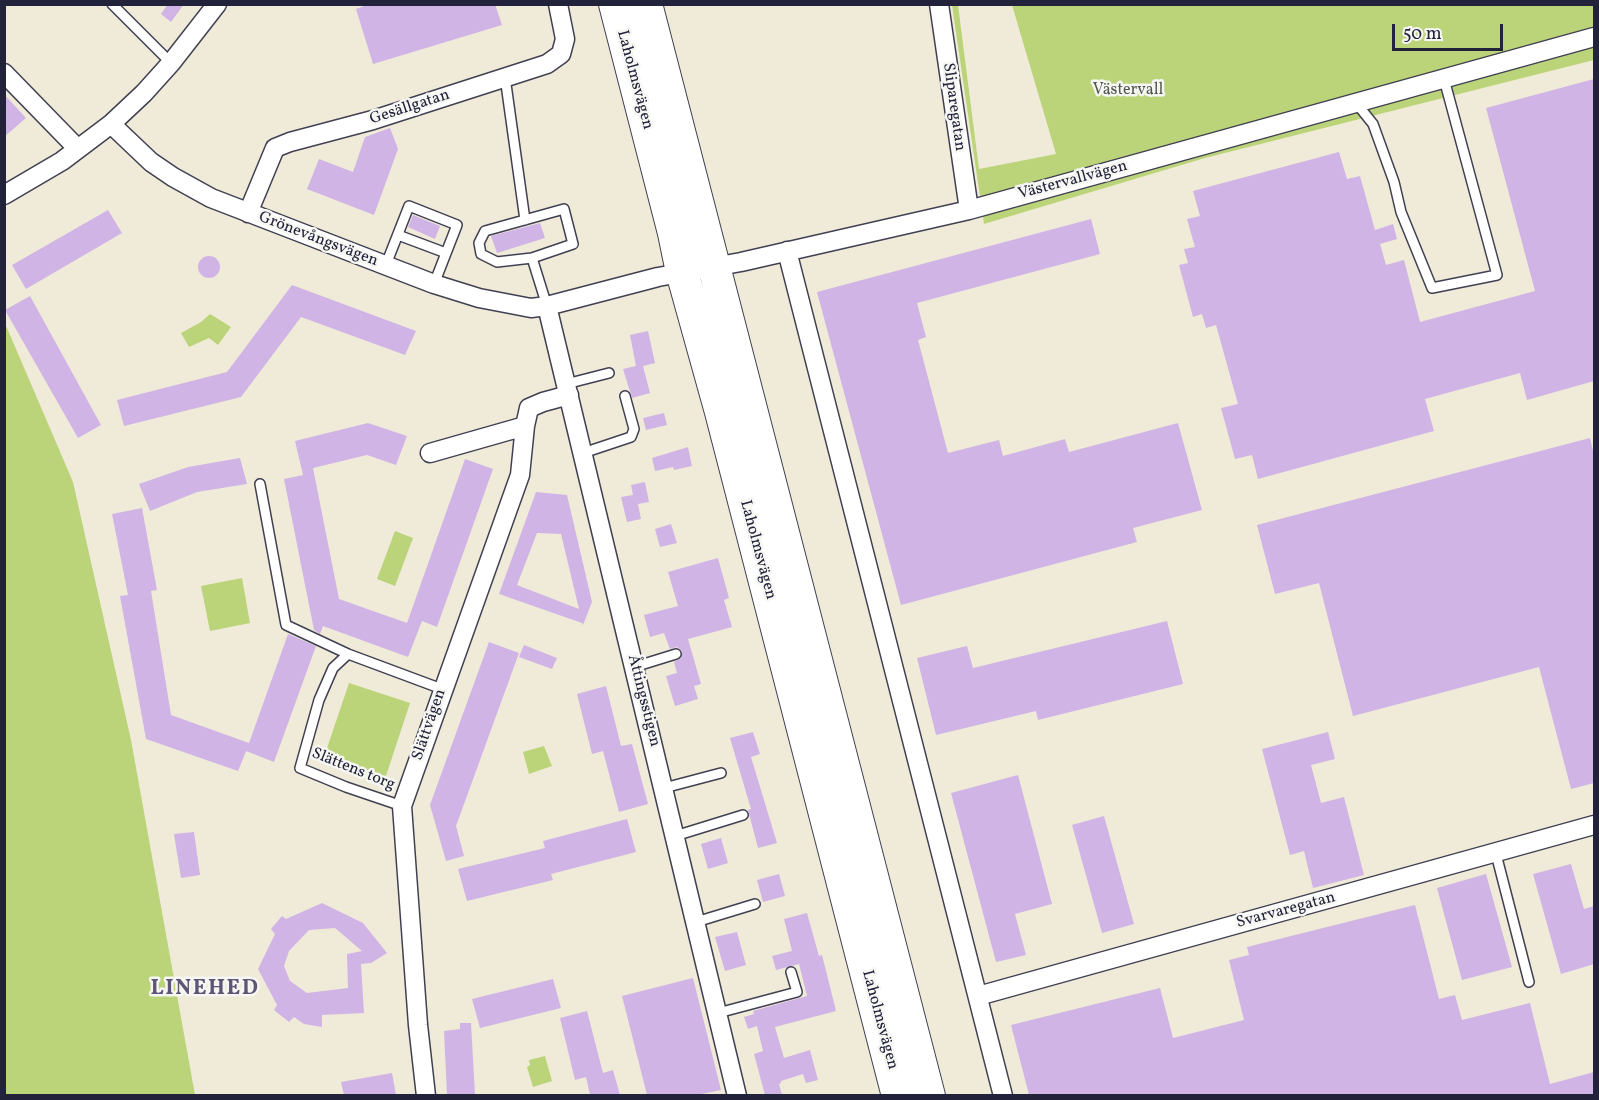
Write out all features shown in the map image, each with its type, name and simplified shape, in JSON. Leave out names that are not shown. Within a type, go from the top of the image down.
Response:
[{"type":"highway","name":"Laholmsvägen","points":[[615,4],[682,272],[724,423],[898,1095]]},
{"type":"highway","name":"Laholmsvägen","points":[[646,4],[929,1095]]},
{"type":"street","points":[[4,195],[78,149],[111,124],[171,63],[217,4]]},
{"type":"street","name":"Gesällgatan","points":[[248,213],[276,148],[290,142],[373,120],[547,64],[561,54],[565,39],[558,4]]},
{"type":"street","name":"Sliparegatan","points":[[939,4],[969,210]]},
{"type":"street","name":"Västervallvägen","points":[[547,306],[682,272],[788,251],[969,210],[1594,37]]},
{"type":"street","points":[[4,73],[78,149]]},
{"type":"street","name":"Grönevångsvägen","points":[[111,124],[151,162],[211,198],[434,284],[508,305],[531,308],[547,306]]},
{"type":"street","points":[[788,251],[1003,1095]]},
{"type":"street","name":"Åttingsstigen","points":[[547,306],[737,1095]]},
{"type":"street","name":"Slättvägen","points":[[426,1095],[418,1025],[402,806],[520,475],[529,408],[568,389]]},
{"type":"street","points":[[430,453],[525,426]]},
{"type":"street","name":"Svarvaregatan","points":[[978,996],[1594,825]]},
{"type":"lane","points":[[112,4],[171,63]]},
{"type":"lane","points":[[505,77],[525,220]]},
{"type":"lane","points":[[1357,104],[1373,124],[1394,182],[1401,212],[1432,288],[1497,275],[1444,79]]},
{"type":"lane","points":[[386,267],[409,206],[457,225],[434,284]]},
{"type":"lane","points":[[564,208],[573,244],[532,258],[497,262],[481,254],[479,243],[485,231],[564,208]]},
{"type":"lane","points":[[398,235],[446,253]]},
{"type":"lane","points":[[532,258],[547,306]]},
{"type":"lane","points":[[568,389],[609,373]]},
{"type":"lane","points":[[583,453],[627,439],[633,434],[625,396]]},
{"type":"lane","points":[[260,484],[286,625],[348,654],[442,689]]},
{"type":"lane","name":"Slättens torg","points":[[348,654],[333,668],[319,700],[300,768],[402,806]]},
{"type":"lane","points":[[634,667],[676,654]]},
{"type":"lane","points":[[664,788],[721,772]]},
{"type":"lane","points":[[675,836],[743,815]]},
{"type":"lane","points":[[1496,854],[1529,982]]},
{"type":"lane","points":[[696,922],[755,904]]},
{"type":"lane","points":[[718,1013],[797,992],[791,972]]},
{"type":"green space","name":"Västervall","points":[[952,5],[958,5],[979,169],[1056,154],[1012,5],[1594,5],[1594,60],[1205,158],[984,224]]},
{"type":"green space","points":[[210,314],[231,327],[218,345],[209,338],[189,347],[181,333]]},
{"type":"green space","points":[[4,321],[73,482],[131,740],[195,1095],[5,1095]]},
{"type":"green space","points":[[395,531],[413,538],[395,586],[377,579]]},
{"type":"green space","points":[[242,578],[250,623],[210,631],[201,586]]},
{"type":"green space","points":[[349,683],[410,703],[385,779],[324,757]]},
{"type":"green space","points":[[544,746],[552,766],[529,774],[523,752]]},
{"type":"green space","points":[[545,1056],[552,1081],[533,1087],[527,1067],[530,1065],[529,1060]]},
{"type":"building","points":[[168,4],[184,4],[171,22],[161,14]]},
{"type":"building","points":[[370,4],[495,4],[502,25],[373,64],[356,9]]},
{"type":"building","points":[[1594,79],[1594,381],[1527,400],[1520,373],[1425,399],[1434,431],[1258,479],[1252,455],[1235,459],[1221,408],[1238,404],[1216,325],[1206,328],[1202,314],[1193,317],[1179,265],[1188,263],[1184,249],[1195,247],[1187,219],[1200,216],[1193,191],[1339,152],[1347,179],[1360,176],[1375,230],[1393,224],[1397,239],[1380,244],[1386,265],[1404,260],[1420,322],[1535,291],[1486,108]]},
{"type":"building","points":[[4,94],[26,118],[4,137]]},
{"type":"building","points":[[390,128],[398,149],[374,215],[307,189],[319,159],[353,172],[365,137]]},
{"type":"building","points":[[108,210],[122,233],[26,289],[12,265]]},
{"type":"building","points":[[413,215],[440,226],[435,239],[408,227]]},
{"type":"building","points":[[1091,219],[1100,254],[917,303],[926,337],[918,340],[948,453],[999,440],[1003,456],[1065,439],[1069,452],[1178,423],[1202,510],[1133,528],[1137,542],[901,605],[817,292]]},
{"type":"building","points":[[540,223],[545,238],[497,253],[491,236]]},
{"type":"building","points":[[209,256],[219,263],[220,267],[213,277],[209,278],[199,271],[198,267],[205,257]]},
{"type":"building","points":[[292,285],[416,331],[405,355],[301,317],[241,397],[124,426],[117,400],[227,372]]},
{"type":"building","points":[[30,296],[101,425],[78,438],[5,310]]},
{"type":"building","points":[[648,331],[655,363],[643,366],[650,393],[632,398],[623,369],[636,366],[630,335]]},
{"type":"building","points":[[664,413],[667,425],[646,430],[643,418]]},
{"type":"building","points":[[368,423],[407,436],[396,465],[367,455],[313,468],[339,599],[407,623],[465,459],[493,469],[437,627],[422,621],[408,657],[323,626],[320,634],[314,630],[284,479],[303,475],[295,441]]},
{"type":"building","points":[[1590,438],[1594,455],[1594,783],[1571,789],[1539,667],[1353,716],[1319,583],[1275,594],[1257,525]]},
{"type":"building","points":[[688,447],[692,466],[655,471],[652,458]]},
{"type":"building","points":[[240,458],[247,484],[197,492],[150,511],[139,484],[188,467]]},
{"type":"building","points":[[645,482],[649,502],[638,504],[641,519],[627,522],[621,497],[633,495],[631,485]]},
{"type":"building","points":[[536,492],[567,495],[592,602],[583,625],[499,594]],"holes":[[[537,533],[561,534],[579,609],[517,585]]]},
{"type":"building","points":[[142,508],[157,590],[151,591],[171,715],[249,743],[288,634],[316,646],[274,762],[246,751],[238,771],[146,739],[120,596],[128,595],[112,514]]},
{"type":"building","points":[[671,524],[677,543],[660,547],[655,529]]},
{"type":"building","points":[[718,558],[729,598],[724,600],[732,627],[688,639],[701,684],[694,686],[698,699],[675,706],[666,676],[677,673],[674,662],[681,658],[682,651],[677,647],[670,649],[664,633],[650,637],[644,615],[678,606],[668,572]]},
{"type":"building","points":[[1167,621],[1183,684],[1038,720],[1036,711],[936,735],[917,658],[967,646],[973,668]]},
{"type":"building","points":[[489,642],[519,653],[456,826],[464,856],[446,861],[430,805]]},
{"type":"building","points":[[524,645],[557,658],[552,669],[519,657]]},
{"type":"building","points":[[606,686],[621,746],[632,744],[648,804],[619,812],[603,751],[592,754],[577,694]]},
{"type":"building","points":[[753,732],[760,754],[751,757],[777,843],[758,848],[748,810],[751,809],[730,738]]},
{"type":"building","points":[[1328,732],[1335,759],[1311,765],[1321,803],[1344,797],[1364,875],[1313,888],[1304,851],[1290,855],[1262,749]]},
{"type":"building","points":[[1018,775],[1052,904],[1015,914],[1026,955],[996,962],[951,793]]},
{"type":"building","points":[[1104,816],[1134,924],[1102,933],[1072,825]]},
{"type":"building","points":[[627,819],[636,852],[551,874],[553,880],[467,901],[458,869],[545,848],[543,841]]},
{"type":"building","points":[[194,832],[200,875],[181,878],[174,834]]},
{"type":"building","points":[[721,838],[728,863],[708,869],[701,844]]},
{"type":"building","points":[[1571,864],[1584,909],[1594,906],[1594,964],[1561,974],[1533,874]]},
{"type":"building","points":[[779,874],[785,896],[763,902],[757,880]]},
{"type":"building","points":[[1486,874],[1512,967],[1462,980],[1437,888]]},
{"type":"building","points":[[322,903],[363,923],[387,953],[371,963],[361,964],[364,1013],[322,1015],[322,1027],[304,1024],[294,1017],[289,1022],[274,1010],[277,1005],[258,969],[275,934],[271,929],[282,916],[286,919]],"holes":[[[335,928],[362,951],[347,954],[348,988],[307,993],[290,981],[284,966],[289,951],[309,930]]]},
{"type":"building","points":[[1415,905],[1439,999],[1455,995],[1462,1020],[1530,1003],[1550,1084],[1594,1072],[1594,1095],[1029,1095],[1011,1025],[1160,988],[1173,1038],[1244,1020],[1229,960],[1249,955],[1247,947]]},
{"type":"building","points":[[807,913],[819,956],[822,955],[836,1011],[775,1027],[784,1058],[810,1050],[818,1080],[806,1083],[803,1074],[781,1081],[779,1084],[782,1095],[765,1095],[754,1054],[763,1051],[757,1026],[748,1029],[744,1017],[754,1014],[753,1011],[807,996],[799,964],[776,970],[772,956],[792,951],[784,919]]},
{"type":"building","points":[[737,932],[746,965],[725,971],[715,937]]},
{"type":"building","points":[[693,978],[721,1090],[697,1095],[647,1095],[622,996]]},
{"type":"building","points":[[553,979],[561,1008],[480,1028],[472,999]]},
{"type":"building","points":[[587,1011],[603,1073],[613,1070],[620,1095],[590,1095],[586,1077],[575,1080],[560,1018]]},
{"type":"building","points":[[460,1023],[471,1023],[475,1095],[447,1095],[444,1031],[460,1029]]},
{"type":"building","points":[[392,1073],[396,1095],[344,1095],[341,1082]]},
{"type":"district","name":"LINEHED","points":[[205,990]]}]
